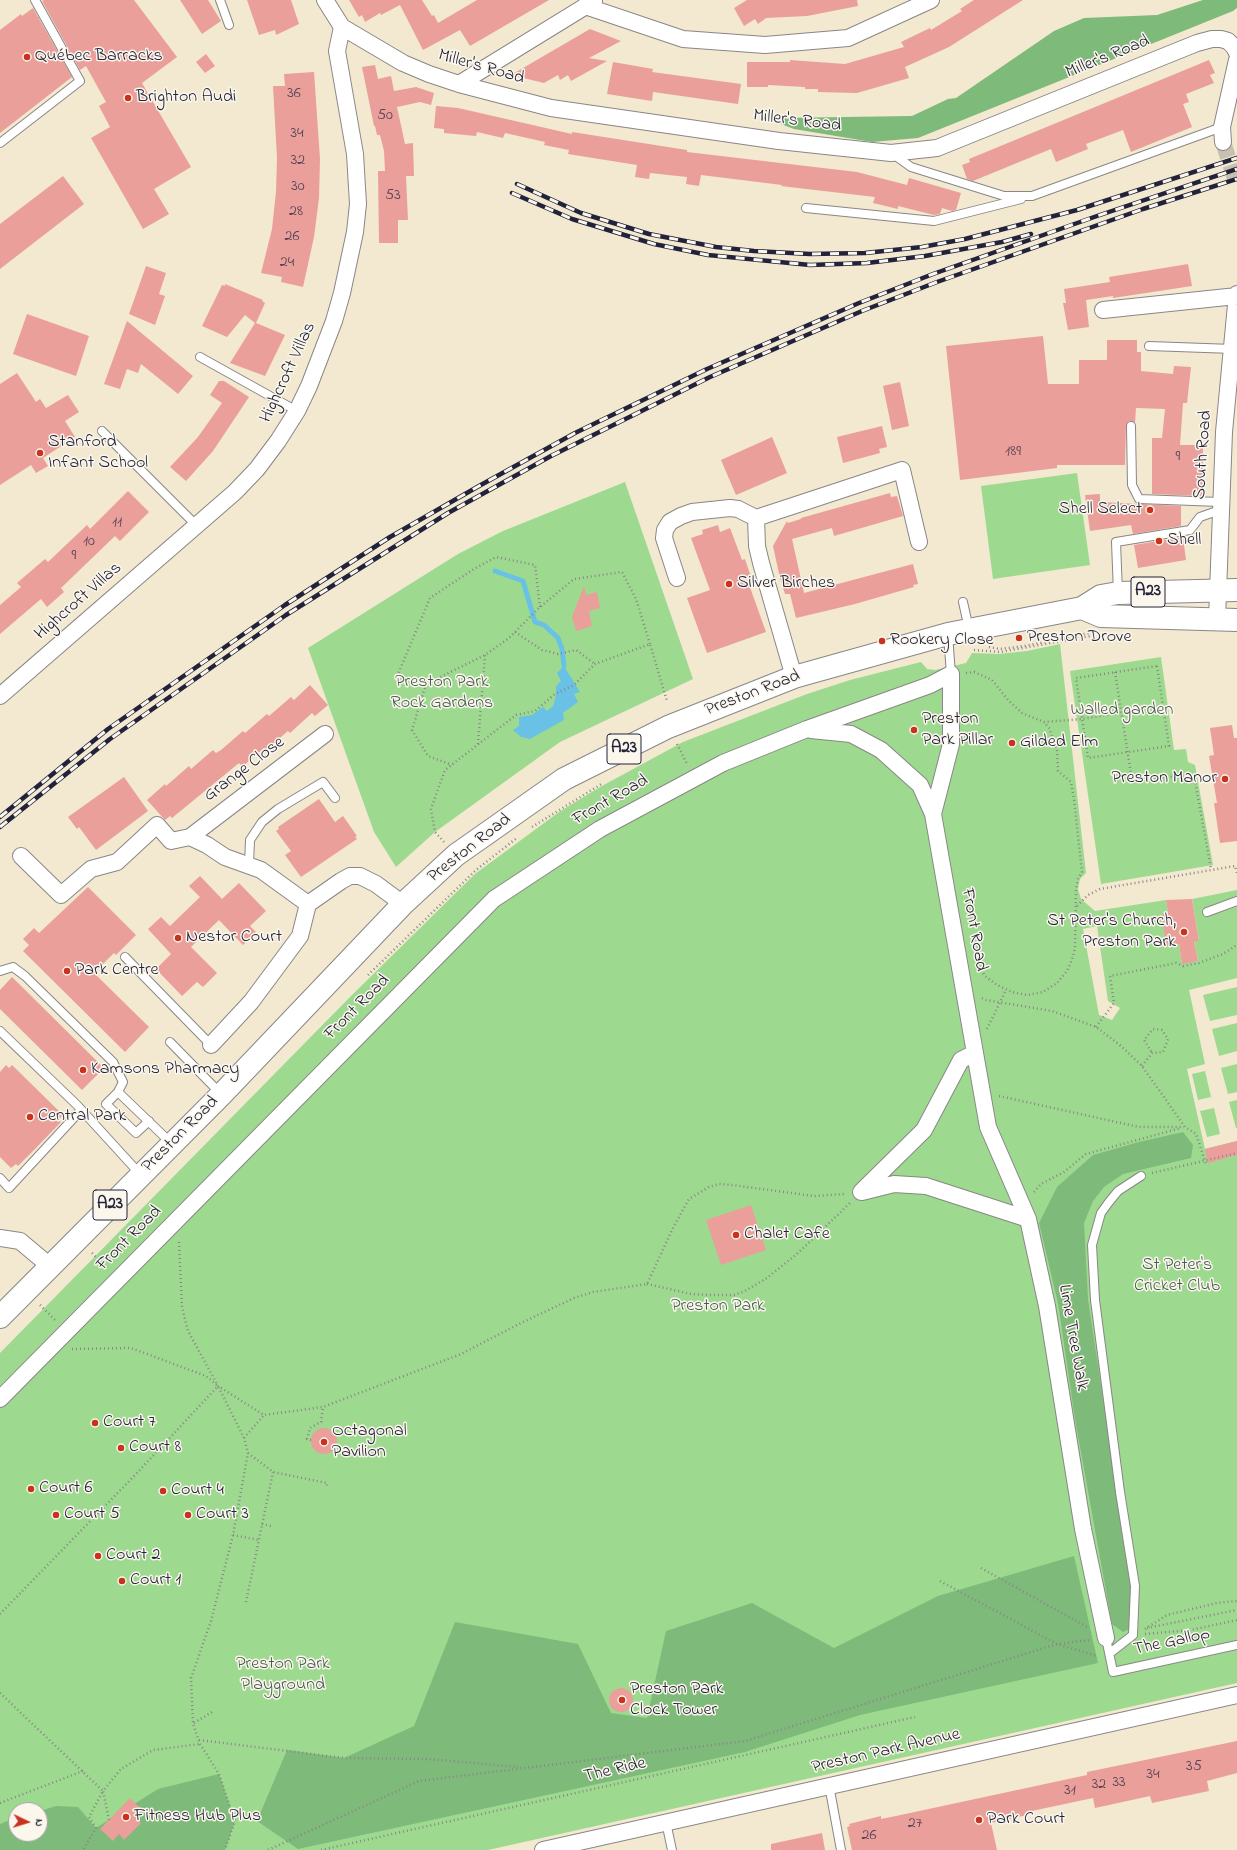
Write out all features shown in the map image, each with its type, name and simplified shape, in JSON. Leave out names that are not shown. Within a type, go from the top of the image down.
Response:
[{"type":"highway","name":"Preston Road","points":[[0,1317],[140,1174],[222,1094],[403,904],[456,855],[564,779],[668,727],[794,677],[948,634],[1082,608],[1101,596],[1118,593],[1228,590]]},
{"type":"highway","name":"A23","points":[[1082,608],[1101,616],[1227,620]]},
{"type":"street","points":[[325,0],[342,27]]},
{"type":"street","points":[[459,84],[590,3],[683,39],[765,45],[848,38],[931,0]]},
{"type":"street","name":"Miller's Road","points":[[342,27],[403,63],[459,84],[558,109],[771,140],[891,152],[937,148],[1197,43],[1217,39],[1226,40],[1236,52]]},
{"type":"street","name":"Highcroft Villas","points":[[0,696],[235,492],[257,469],[278,441],[297,411],[334,321],[349,263],[357,219],[358,188],[356,154],[337,51],[342,27]]},
{"type":"street","points":[[1222,134],[1236,52]]},
{"type":"street","points":[[1103,310],[1237,295]]},
{"type":"street","name":"South Road","points":[[1227,620],[1228,590],[1220,506],[1224,432],[1237,295]]},
{"type":"street","points":[[677,578],[664,538],[665,530],[670,522],[692,512],[730,508],[738,508],[756,518],[902,470],[919,542]]},
{"type":"street","points":[[756,518],[757,546],[760,563],[794,677]]},
{"type":"street","name":"Front Road","points":[[0,1400],[494,899],[600,829],[693,777],[723,763],[807,729],[930,685],[951,674],[951,744],[933,814]]},
{"type":"street","name":"Front Road","points":[[807,729],[851,734],[881,750],[920,785],[933,814],[975,1053]]},
{"type":"street","name":"Grange Close","points":[[21,856],[61,895],[91,869],[117,862],[157,825],[171,841],[190,837],[325,734]]},
{"type":"street","points":[[190,837],[207,845],[225,857],[249,864],[273,877],[308,904]]},
{"type":"street","points":[[211,1045],[251,1002],[300,936],[308,904],[350,876],[360,876],[372,882],[403,904]]},
{"type":"street","points":[[861,1192],[924,1130],[961,1060],[975,1053]]},
{"type":"street","name":"Lime Tree Walk","points":[[975,1053],[988,1127],[1025,1213],[1047,1306],[1083,1529],[1106,1638]]},
{"type":"street","points":[[861,1192],[894,1184],[926,1186],[1025,1213]]},
{"type":"street","points":[[0,1238],[20,1241],[51,1266]]},
{"type":"street","name":"Preston Park Avenue","points":[[543,1850],[593,1844],[666,1822],[1237,1695]]},
{"type":"lane","points":[[0,143],[80,81],[35,0]]},
{"type":"lane","points":[[220,0],[229,25]]},
{"type":"lane","points":[[806,208],[934,221],[1032,196],[1222,134]]},
{"type":"lane","points":[[891,152],[912,168],[1004,196],[1032,196]]},
{"type":"lane","points":[[1149,346],[1233,349]]},
{"type":"lane","points":[[200,357],[297,411]]},
{"type":"lane","points":[[1132,426],[1132,485],[1139,499],[1220,506]]},
{"type":"lane","points":[[102,431],[197,526]]},
{"type":"lane","points":[[1118,593],[1116,542],[1190,530],[1200,517],[1220,506]]},
{"type":"lane","points":[[963,602],[969,629]]},
{"type":"lane","points":[[948,634],[951,674]]},
{"type":"lane","points":[[249,864],[250,840],[262,822],[323,782],[334,798]]},
{"type":"lane","points":[[1207,912],[1237,901]]},
{"type":"lane","points":[[125,957],[211,1045]]},
{"type":"lane","points":[[0,970],[13,967],[25,976],[113,1062],[122,1082],[118,1092],[106,1104],[136,1133],[149,1121]]},
{"type":"lane","points":[[0,1031],[81,1110],[140,1174]]},
{"type":"lane","points":[[170,1042],[222,1094]]},
{"type":"lane","points":[[118,1092],[172,1143]]},
{"type":"lane","points":[[0,1178],[10,1188],[81,1110]]},
{"type":"lane","points":[[1110,1657],[1133,1634],[1135,1586],[1123,1491],[1095,1300],[1092,1245],[1101,1213],[1118,1191],[1141,1176]]},
{"type":"lane","points":[[1106,1638],[1110,1657]]},
{"type":"lane","name":"The Gallop","points":[[1110,1657],[1113,1672],[1237,1645]]},
{"type":"lane","points":[[829,1785],[841,1850]]},
{"type":"lane","points":[[666,1822],[672,1850]]},
{"type":"path","points":[[539,607],[535,565],[496,557],[474,569],[430,598],[398,674],[426,684],[485,655],[502,643],[509,638],[539,607],[574,579],[622,572],[636,599],[667,701]]},
{"type":"path","points":[[515,632],[542,650],[558,654],[576,650],[595,664]]},
{"type":"path","points":[[948,634],[971,646],[1000,649],[1025,647],[1100,632]]},
{"type":"path","points":[[1024,641],[1025,647]]},
{"type":"path","points":[[456,855],[435,832],[431,809],[445,770],[516,715],[534,710],[555,694],[574,685],[595,664],[650,644]]},
{"type":"path","points":[[478,744],[485,655]]},
{"type":"path","points":[[1157,666],[1169,746],[1088,758],[1076,678],[1115,672],[1157,666]]},
{"type":"path","points":[[951,674],[974,672],[992,680],[1008,700],[1022,713],[1044,722],[1082,719],[1163,706]]},
{"type":"path","points":[[1115,672],[1129,752],[1132,780],[1194,775],[1211,869]]},
{"type":"path","points":[[426,684],[412,730],[428,756],[452,765]]},
{"type":"path","points":[[985,976],[1006,990],[1027,995],[1043,992],[1057,983],[1067,971],[1075,948],[1077,906],[1076,889],[1078,878],[1082,872],[1074,799],[1071,782],[1058,771],[1057,749],[1049,728],[1044,722]]},
{"type":"path","points":[[676,744],[693,777]]},
{"type":"path","points":[[1077,906],[1088,895],[1100,889],[1235,866],[1237,873]]},
{"type":"path","points":[[1096,1027],[1114,1003],[1110,976],[1176,963],[1183,966],[1199,963],[1223,954],[1237,945]]},
{"type":"path","points":[[963,986],[986,1000],[1052,1011],[1096,1027],[1122,1046],[1142,1066],[1185,1127],[1196,1134],[1205,1162]]},
{"type":"path","points":[[975,1053],[1006,990]]},
{"type":"path","points":[[1142,1066],[1152,1053],[1163,1052],[1168,1039],[1162,1030],[1153,1028],[1144,1040],[1152,1053]]},
{"type":"path","points":[[982,1093],[1139,1127],[1185,1127]]},
{"type":"path","points":[[1025,1213],[1042,1184],[1064,1172],[1086,1154],[1185,1127]]},
{"type":"path","points":[[1141,1176],[1205,1162],[1237,1153]]},
{"type":"path","points":[[646,1284],[689,1199],[709,1187],[719,1184],[732,1185],[814,1196],[861,1192]]},
{"type":"path","points":[[54,1344],[76,1350],[131,1348],[206,1376],[218,1386],[264,1415],[323,1407],[462,1354],[521,1323],[574,1298],[593,1292],[646,1284],[691,1294],[734,1295],[745,1291],[767,1278],[797,1254],[861,1192]]},
{"type":"path","points":[[176,1222],[182,1308],[188,1331],[244,1438],[248,1453],[233,1535],[211,1621],[192,1678],[193,1724],[200,1744],[220,1774],[235,1821],[225,1850]]},
{"type":"path","points":[[92,1253],[118,1279]]},
{"type":"path","points":[[40,1305],[67,1332]]},
{"type":"path","points":[[0,1614],[138,1472],[218,1386]]},
{"type":"path","points":[[311,1440],[307,1440],[310,1428],[321,1422],[323,1407]]},
{"type":"path","points":[[244,1438],[264,1415]]},
{"type":"path","points":[[248,1453],[273,1472],[328,1484],[327,1486]]},
{"type":"path","points":[[246,1602],[273,1472]]},
{"type":"path","points":[[262,1524],[271,1526],[271,1528]]},
{"type":"path","points":[[233,1535],[259,1540]]},
{"type":"path","points":[[980,1568],[1106,1638]]},
{"type":"path","points":[[940,1581],[1057,1644],[1110,1657]]},
{"type":"path","points":[[1146,1629],[1167,1615],[1217,1603],[1237,1601]]},
{"type":"path","points":[[1133,1634],[1146,1629],[1237,1610]]},
{"type":"path","points":[[1133,1634],[1191,1630],[1237,1620]]},
{"type":"path","points":[[268,1850],[419,1781],[745,1741],[1057,1644],[1106,1638]]},
{"type":"path","points":[[0,1693],[103,1791],[109,1820]]},
{"type":"path","points":[[193,1724],[212,1712]]},
{"type":"path","name":"The Ride","points":[[321,1850],[915,1717]]},
{"type":"path","points":[[199,1740],[344,1758],[429,1760],[525,1768]]},
{"type":"path","points":[[83,1850],[96,1828],[89,1817],[103,1791],[121,1769],[153,1750],[200,1744]]},
{"type":"path","points":[[0,1803],[83,1772]]},
{"type":"green space","points":[[1203,0],[1237,0],[1237,8],[1233,11],[918,138],[872,142],[794,129],[778,123],[778,118],[912,116],[948,99],[956,98],[1054,31],[1084,18],[1157,15]]},
{"type":"green space","points":[[1077,473],[1090,565],[993,579],[981,486]]},
{"type":"green space","name":"Preston Park Rock Gardens","points":[[625,482],[693,679],[560,742],[435,832],[396,867],[374,832],[308,648],[458,554],[503,531]]},
{"type":"green space","name":"Preston Park","points":[[1060,644],[1086,873],[1080,879],[1078,889],[1081,899],[1095,911],[1166,900],[1168,913],[1162,914],[1163,924],[1174,945],[1179,944],[1182,963],[1198,961],[1194,941],[1199,940],[1192,899],[1237,890],[1237,978],[1189,990],[1205,1064],[1187,1069],[1205,1149],[1237,1141],[1237,1683],[488,1850],[0,1850],[0,1353],[351,996],[475,874],[559,812],[600,787],[683,742],[807,694],[850,680],[921,662],[927,669],[935,670],[966,663],[972,653],[998,654],[1027,651]],"holes":[[[1097,926],[1108,1001],[1120,1008],[1112,1020],[1099,1015],[1083,929]]]},
{"type":"green space","name":"Walled garden","points":[[1161,657],[1174,750],[1186,749],[1188,762],[1195,765],[1213,865],[1101,884],[1070,671]]},
{"type":"green space","points":[[1237,987],[1237,1015],[1210,1021],[1203,995]]},
{"type":"green space","points":[[1237,1023],[1237,1051],[1219,1056],[1212,1029]]},
{"type":"green space","points":[[1237,1064],[1237,1092],[1228,1094],[1221,1068]]},
{"type":"green space","points":[[1205,1071],[1211,1097],[1198,1100],[1192,1074]]},
{"type":"green space","points":[[1237,1100],[1237,1128],[1236,1128],[1229,1102]]},
{"type":"green space","points":[[1214,1108],[1220,1134],[1207,1137],[1200,1111]]},
{"type":"green space","points":[[1183,1132],[1193,1145],[1191,1158],[1123,1174],[1104,1187],[1093,1201],[1084,1223],[1088,1299],[1131,1586],[1132,1628],[1123,1632],[1112,1624],[1075,1419],[1058,1303],[1039,1223],[1057,1187],[1093,1155],[1139,1142]]},
{"type":"green space","points":[[1074,1556],[1098,1663],[860,1715],[745,1752],[298,1849],[257,1821],[287,1750],[344,1758],[414,1726],[455,1622],[578,1644],[611,1713],[647,1718],[666,1631],[752,1603],[834,1648],[938,1596]]},
{"type":"green space","points":[[219,1774],[235,1821],[225,1850],[0,1850],[0,1824],[8,1821],[8,1842],[48,1842],[48,1808],[56,1806],[78,1807],[96,1828],[158,1789]]},
{"type":"water","points":[[564,666],[580,692],[574,694],[578,702],[563,713],[564,720],[530,739],[521,737],[513,730],[519,726],[519,717],[532,715],[543,707],[547,711],[553,706],[556,696],[556,686],[561,681],[557,673]]},
{"type":"building","name":"Brighton Audi","points":[[134,0],[177,57],[142,83],[191,167],[154,189],[169,214],[143,229],[91,138],[110,127],[99,106],[106,102],[86,66],[80,70],[42,1]]},
{"type":"building","points":[[180,0],[208,0],[221,21],[202,34]]},
{"type":"building","points":[[247,0],[291,0],[299,24],[276,35],[275,30],[259,35]]},
{"type":"building","points":[[349,0],[422,0],[432,16],[434,15],[438,23],[477,0],[549,0],[470,46],[460,30],[423,50],[400,5],[381,15],[380,13],[365,22],[362,15],[359,17]]},
{"type":"building","points":[[747,0],[857,0],[858,6],[807,16],[766,18],[758,24],[755,19],[744,26],[734,8]]},
{"type":"building","points":[[974,0],[1023,0],[949,47],[905,67],[909,78],[857,93],[818,92],[818,89],[805,89],[805,87],[768,85],[768,87],[747,87],[747,62],[790,62],[790,60],[845,64],[904,47],[901,42],[930,28],[931,30],[962,11],[960,9]]},
{"type":"building","name":"Québec Barracks","points":[[33,8],[72,77],[0,133],[0,30],[21,14],[22,16]]},
{"type":"building","points":[[590,29],[621,41],[589,58],[607,61],[571,81],[568,75],[560,80],[558,75],[544,83],[511,75]]},
{"type":"building","points":[[206,54],[215,66],[205,73],[196,62]]},
{"type":"building","points":[[1209,60],[1215,73],[1210,75],[1214,83],[1186,94],[1189,102],[1183,104],[1192,127],[1131,152],[1123,130],[1086,144],[1088,149],[1056,162],[1051,149],[973,181],[967,179],[962,165],[970,162],[969,159]]},
{"type":"building","points":[[613,62],[653,69],[652,72],[741,84],[738,104],[653,92],[652,101],[607,94]]},
{"type":"building","points":[[375,65],[378,79],[391,76],[394,91],[416,87],[434,93],[431,105],[420,102],[397,107],[405,144],[413,143],[414,176],[406,176],[408,220],[398,220],[398,243],[379,243],[378,171],[385,171],[384,151],[380,135],[377,135],[374,126],[362,67]]},
{"type":"building","points":[[314,72],[320,159],[319,198],[314,237],[303,287],[281,282],[282,277],[261,273],[272,229],[276,192],[277,158],[273,86],[285,86],[284,74]]},
{"type":"building","points":[[436,106],[458,108],[572,134],[572,132],[687,150],[687,152],[857,172],[907,185],[909,178],[961,193],[956,210],[952,211],[942,208],[940,214],[934,215],[898,206],[898,209],[873,203],[875,197],[781,186],[782,185],[701,175],[699,186],[686,184],[687,177],[650,173],[649,179],[635,177],[637,165],[568,154],[569,150],[544,145],[545,142],[505,133],[503,138],[477,132],[476,136],[444,133],[444,129],[434,128]]},
{"type":"building","points":[[63,176],[84,204],[0,269],[0,224]]},
{"type":"building","points":[[1188,264],[1192,286],[1113,298],[1113,296],[1086,300],[1089,327],[1068,330],[1063,303],[1066,303],[1064,289],[1110,282],[1109,277]]},
{"type":"building","points":[[146,266],[166,273],[159,294],[165,296],[155,325],[129,314]]},
{"type":"building","points":[[225,284],[263,300],[262,301],[265,303],[256,323],[285,335],[265,376],[230,363],[255,323],[245,315],[227,337],[202,326],[222,285],[225,286]]},
{"type":"building","points":[[27,314],[89,336],[76,376],[13,354]]},
{"type":"building","points":[[127,321],[193,376],[178,394],[141,364],[138,373],[127,369],[120,389],[104,384]]},
{"type":"building","points":[[1043,336],[1048,384],[1079,384],[1079,360],[1107,360],[1107,340],[1137,340],[1137,352],[1141,352],[1141,371],[1173,374],[1174,366],[1191,367],[1187,403],[1183,403],[1180,445],[1203,445],[1203,496],[1152,494],[1152,438],[1162,438],[1165,409],[1136,408],[1135,423],[1129,421],[1126,426],[1125,465],[1057,465],[1057,468],[960,480],[946,346]]},
{"type":"building","points":[[17,373],[36,402],[40,399],[46,408],[68,395],[79,412],[65,421],[75,437],[43,458],[48,466],[36,473],[31,465],[0,485],[0,384]]},
{"type":"building","points":[[219,381],[224,381],[249,397],[213,451],[186,481],[170,467],[198,437],[222,403],[210,395]]},
{"type":"building","points":[[900,382],[909,426],[892,430],[883,386]]},
{"type":"building","points":[[882,426],[887,447],[879,449],[880,453],[843,463],[837,437]]},
{"type":"building","points":[[772,437],[787,473],[736,495],[721,460]]},
{"type":"building","points":[[128,491],[149,512],[120,541],[115,536],[61,588],[64,592],[47,607],[41,599],[0,634],[0,605],[21,587],[17,583],[45,559],[48,562],[87,525],[90,529]]},
{"type":"building","points":[[890,493],[891,497],[897,496],[903,516],[834,536],[832,528],[792,539],[804,593],[913,564],[918,584],[913,585],[914,587],[855,604],[796,618],[790,594],[785,594],[773,546],[787,521],[788,523]]},
{"type":"building","points":[[1100,494],[1100,502],[1181,506],[1181,526],[1133,534],[1131,525],[1090,531],[1085,495]]},
{"type":"building","name":"Silver Birches","points":[[718,525],[720,532],[730,528],[742,560],[745,559],[751,577],[747,579],[766,632],[707,653],[687,598],[710,590],[691,538],[703,534],[702,530]]},
{"type":"building","points":[[1183,537],[1186,560],[1138,568],[1134,545]]},
{"type":"building","points":[[584,586],[586,595],[597,592],[600,608],[589,611],[592,626],[576,631],[572,617]]},
{"type":"building","points":[[310,685],[328,705],[315,716],[312,713],[290,733],[288,731],[266,750],[264,748],[242,767],[239,763],[172,818],[170,816],[165,820],[147,800],[189,766],[191,769],[213,750],[216,753],[221,750],[243,731],[245,733],[267,714],[269,716],[291,697],[294,700]]},
{"type":"building","name":"Preston Manor","points":[[1232,725],[1234,738],[1237,738],[1237,841],[1220,843],[1214,803],[1217,803],[1209,756],[1214,755],[1210,728]]},
{"type":"building","points":[[124,777],[148,811],[96,850],[79,827],[77,829],[68,817]]},
{"type":"building","points":[[319,799],[335,822],[343,816],[357,836],[355,837],[357,839],[301,877],[285,855],[291,851],[276,831],[279,829],[278,827]]},
{"type":"building","name":"Nestor Court","points":[[200,876],[222,899],[239,883],[266,911],[250,926],[256,932],[243,945],[219,920],[191,947],[217,973],[203,987],[197,982],[182,996],[156,969],[171,954],[148,929],[161,917],[170,926],[200,897],[189,886]]},
{"type":"building","points":[[88,887],[136,935],[116,955],[114,953],[94,973],[149,1027],[125,1052],[23,951],[29,945],[23,939],[34,928],[39,933]]},
{"type":"building","name":"St Peter's Church, Preston Park","points":[[1192,899],[1199,941],[1194,941],[1198,961],[1182,964],[1179,944],[1166,946],[1162,914],[1168,913],[1166,900]]},
{"type":"building","points":[[12,977],[104,1068],[82,1090],[0,1009],[0,990]]},
{"type":"building","name":"Central Park","points":[[6,1065],[9,1068],[12,1065],[63,1115],[58,1120],[61,1122],[36,1148],[18,1166],[16,1164],[11,1168],[0,1157],[0,1072]]},
{"type":"building","points":[[1237,1141],[1237,1155],[1208,1163],[1205,1149]]},
{"type":"building","name":"Chalet Cafe","points":[[751,1205],[766,1250],[721,1265],[706,1220]]},
{"type":"building","name":"Octagonal Pavilion","points":[[324,1428],[333,1432],[337,1441],[333,1450],[324,1454],[315,1450],[311,1441],[315,1432]]},
{"type":"building","points":[[621,1688],[630,1691],[633,1700],[630,1709],[621,1712],[612,1709],[609,1700],[612,1691]]},
{"type":"building","points":[[1237,1741],[1237,1773],[1207,1781],[1209,1791],[1152,1803],[1150,1796],[1095,1808],[1093,1798],[1027,1812],[1027,1815],[991,1823],[997,1850],[852,1850],[847,1827],[850,1826],[849,1824],[881,1816],[881,1819],[896,1816],[1087,1775],[1087,1772]]},
{"type":"building","points":[[130,1798],[142,1810],[135,1817],[141,1823],[124,1840],[119,1834],[113,1841],[100,1829]]},
{"type":"building","points":[[822,1833],[825,1850],[771,1850],[771,1844]]},
{"type":"waterway","points":[[495,571],[523,581],[535,622],[544,625],[558,638],[562,649],[564,666]]},
{"type":"tunnel","points":[[1223,142],[1237,185]]},
{"type":"railway","points":[[517,184],[581,213],[649,234],[716,247],[754,251],[810,254],[865,253],[922,247],[965,239],[1077,210],[1237,158]]},
{"type":"railway","points":[[0,817],[108,729],[285,605],[390,537],[575,433],[707,369],[859,303],[933,274],[1097,216],[1237,169]]},
{"type":"railway","points":[[0,827],[110,739],[286,615],[448,513],[551,456],[710,377],[862,311],[937,282],[1143,209],[1237,179]]},
{"type":"railway","points":[[512,193],[572,219],[654,244],[708,255],[810,265],[867,263],[925,256],[1002,242],[1031,234]]},
{"type":"place","name":"Québec Barracks","points":[[27,57]]},
{"type":"place","name":"Brighton Audi","points":[[128,98]]},
{"type":"place","name":"Stanford Infant School","points":[[40,453]]},
{"type":"place","name":"Shell Select","points":[[1150,510]]},
{"type":"place","name":"Shell","points":[[1159,541]]},
{"type":"place","name":"Silver Birches","points":[[729,584]]},
{"type":"place","name":"Preston Drove","points":[[1019,638]]},
{"type":"place","name":"Rookery Close","points":[[882,641]]},
{"type":"place","name":"Preston Park Pillar","points":[[914,730]]},
{"type":"place","name":"Gilded Elm","points":[[1012,743]]},
{"type":"place","name":"Preston Manor","points":[[1225,779]]},
{"type":"place","name":"St Peter's Church, Preston Park","points":[[1184,932]]},
{"type":"place","name":"Nestor Court","points":[[178,938]]},
{"type":"place","name":"Park Centre","points":[[67,971]]},
{"type":"place","name":"Kamsons Pharmacy","points":[[83,1070]]},
{"type":"place","name":"Central Park","points":[[30,1117]]},
{"type":"place","name":"Chalet Cafe","points":[[736,1235]]},
{"type":"place","name":"Court 7","points":[[95,1423]]},
{"type":"place","name":"Octagonal Pavilion","points":[[324,1442]]},
{"type":"place","name":"Court 8","points":[[121,1448]]},
{"type":"place","name":"Court 6","points":[[31,1489]]},
{"type":"place","name":"Court 4","points":[[163,1491]]},
{"type":"place","name":"Court 5","points":[[56,1515]]},
{"type":"place","name":"Court 3","points":[[188,1515]]},
{"type":"place","name":"Court 2","points":[[98,1556]]},
{"type":"place","name":"Court 1","points":[[122,1581]]},
{"type":"place","name":"Preston Park Clock Tower","points":[[622,1700]]},
{"type":"place","name":"Fitness Hub Plus","points":[[126,1817]]},
{"type":"place","name":"Park Court","points":[[979,1820]]},
{"type":"park label","name":"St Peter's Cricket Club","points":[[1177,1276]]},
{"type":"park label","name":"Preston Park Playground","points":[[283,1675]]}]
